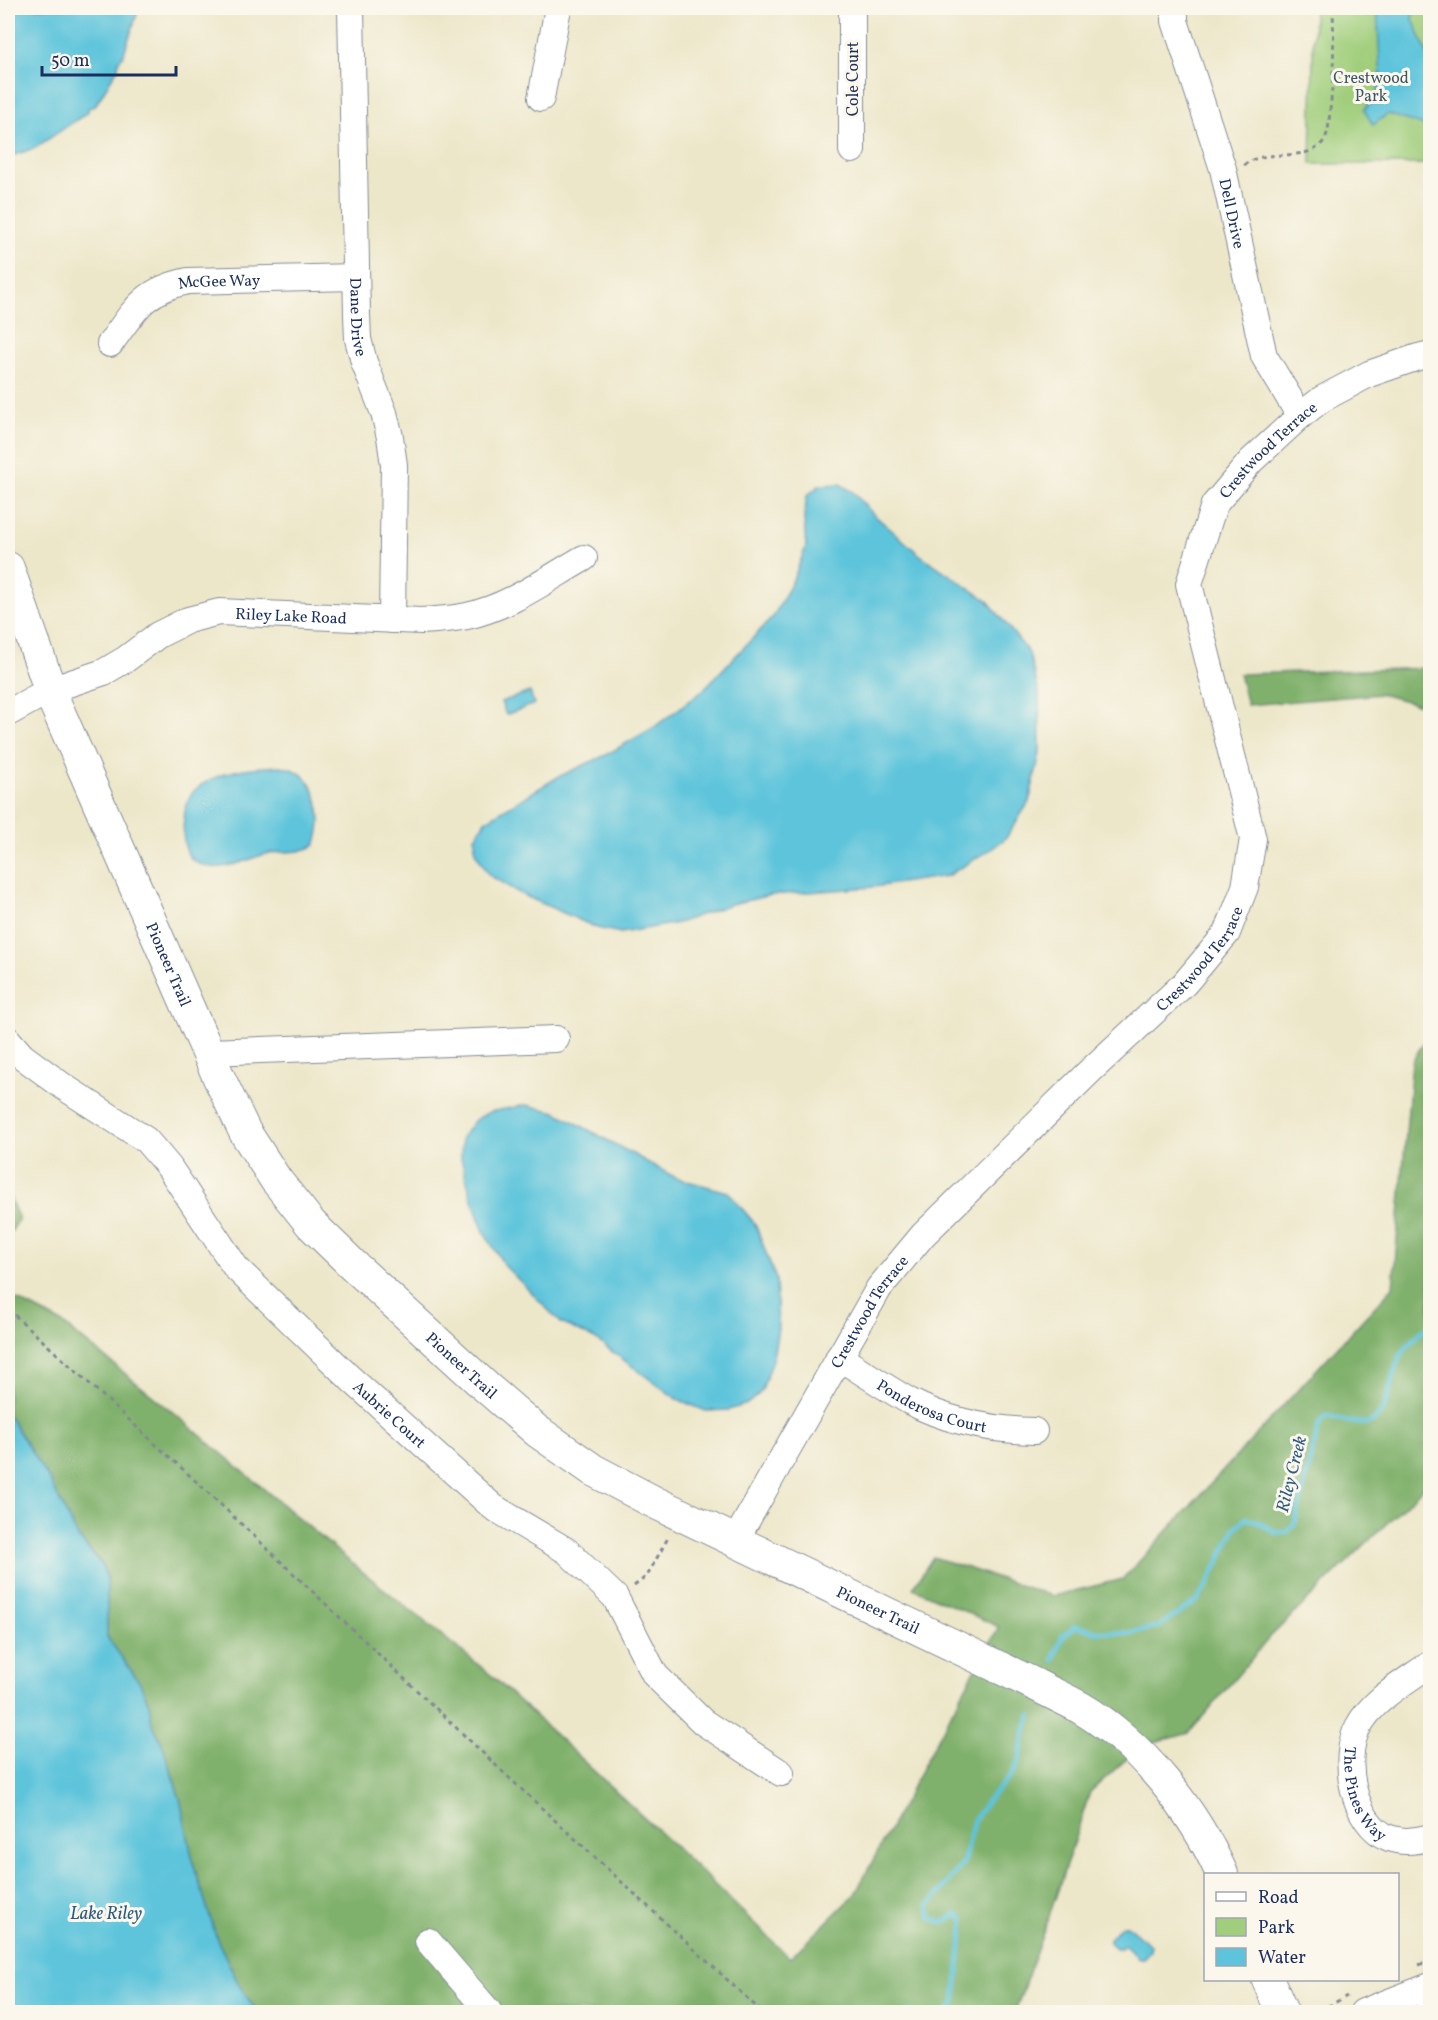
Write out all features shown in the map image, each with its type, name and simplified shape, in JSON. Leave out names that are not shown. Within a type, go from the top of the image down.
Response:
[{"type":"main road","name":"Pioneer Trail","points":[[8,568],[50,690],[208,1052],[245,1132],[276,1180],[311,1224],[486,1387],[537,1431],[593,1470],[681,1515],[1083,1709],[1126,1742],[1164,1780],[1196,1823],[1221,1873]]},
{"type":"main road","points":[[1268,1981],[1282,2013]]},
{"type":"street","name":"Dane Drive","points":[[351,8],[358,339],[364,362],[384,413],[394,465],[392,620]]},
{"type":"street","points":[[541,98],[558,8]]},
{"type":"street","name":"Cole Court","points":[[852,8],[852,150]]},
{"type":"street","name":"Dell Drive","points":[[1175,8],[1175,21],[1223,169],[1263,356],[1300,416]]},
{"type":"street","name":"McGee Way","points":[[110,344],[137,305],[154,292],[171,284],[189,281],[356,277]]},
{"type":"street","name":"Crestwood Terrace","points":[[735,1541],[879,1288],[923,1234],[1090,1071],[1185,983],[1227,933],[1245,887],[1253,839],[1189,584],[1214,505],[1251,461],[1322,399],[1369,374],[1431,354]]},
{"type":"street","name":"Riley Lake Road","points":[[8,713],[50,690],[104,672],[158,635],[189,621],[219,612],[421,621],[469,615],[493,608],[584,558]]},
{"type":"street","points":[[208,1052],[556,1039]]},
{"type":"street","name":"Aubrie Court","points":[[8,1041],[22,1056],[56,1081],[146,1140],[169,1167],[236,1268],[351,1379],[493,1507],[567,1551],[615,1597],[655,1675],[703,1722],[781,1773]]},
{"type":"street","name":"Ponderosa Court","points":[[839,1357],[911,1402],[963,1422],[1005,1430],[1034,1431]]},
{"type":"street","name":"The Pines Way","points":[[1431,1664],[1379,1700],[1365,1717],[1357,1729],[1351,1747],[1349,1767],[1353,1789],[1372,1826],[1388,1837],[1403,1841],[1431,1838]]},
{"type":"street","points":[[428,1941],[489,2013]]},
{"type":"street","points":[[1364,2013],[1431,1986]]},
{"type":"path","points":[[1240,168],[1249,161],[1315,150],[1324,141],[1328,129],[1334,76],[1333,8]]},
{"type":"path","points":[[8,1309],[199,1484],[762,2013]]},
{"type":"path","points":[[618,1602],[647,1576],[681,1515]]},
{"type":"green space","name":"Crestwood Park","points":[[1314,8],[1430,8],[1430,164],[1311,164]]},
{"type":"green space","points":[[1430,668],[1430,711],[1424,706],[1381,694],[1247,705],[1239,674]]},
{"type":"green space","points":[[1430,1031],[1430,1481],[1269,1638],[1189,1733],[1140,1747],[1090,1792],[1015,2012],[257,2012],[239,1985],[217,1939],[194,1866],[180,1799],[161,1741],[152,1723],[149,1704],[140,1683],[107,1637],[107,1579],[102,1564],[78,1537],[49,1479],[8,1415],[8,1295],[62,1323],[180,1418],[348,1560],[491,1675],[685,1856],[790,1958],[855,1894],[999,1627],[913,1588],[933,1557],[1053,1596],[1123,1579],[1393,1287],[1412,1062]]},
{"type":"green space","points":[[8,1194],[19,1219],[8,1237]]},
{"type":"water","points":[[8,8],[139,8],[118,68],[95,106],[88,108],[88,112],[35,148],[8,157]]},
{"type":"water","points":[[1377,8],[1413,8],[1413,19],[1430,60],[1430,128],[1388,114],[1373,125],[1364,110],[1375,98],[1381,81]]},
{"type":"water","points":[[840,484],[853,492],[873,514],[919,554],[988,601],[1029,653],[1039,693],[1040,753],[1029,802],[1006,838],[947,876],[873,887],[771,895],[728,905],[678,923],[621,933],[597,928],[521,894],[489,875],[475,852],[475,837],[485,821],[558,777],[606,755],[653,728],[701,692],[773,617],[792,582],[806,547],[804,519],[807,496],[820,485]]},
{"type":"water","points":[[530,692],[534,704],[506,715],[501,702]]},
{"type":"water","points":[[281,766],[303,776],[315,793],[320,826],[315,845],[297,851],[266,854],[225,867],[206,866],[192,859],[186,850],[183,832],[187,804],[194,791],[213,778],[224,774],[258,767]]},
{"type":"water","points":[[526,1105],[556,1112],[676,1178],[728,1192],[755,1224],[776,1279],[778,1329],[772,1363],[761,1392],[747,1404],[729,1410],[706,1411],[677,1399],[595,1339],[561,1323],[504,1265],[484,1232],[472,1200],[461,1158],[462,1137],[475,1120],[489,1112]]},
{"type":"water","name":"Lake Riley","points":[[8,1415],[49,1479],[78,1537],[101,1564],[107,1579],[107,1637],[140,1683],[149,1704],[152,1723],[161,1741],[180,1799],[194,1866],[217,1939],[239,1985],[257,2012],[8,2012]]},
{"type":"water","points":[[1122,1925],[1127,1925],[1150,1945],[1150,1951],[1143,1958],[1139,1958],[1124,1945],[1116,1948],[1110,1942],[1110,1938]]},
{"type":"waterway","name":"Riley Creek","points":[[1053,1660],[1062,1637],[1075,1626],[1100,1632],[1129,1633],[1158,1627],[1197,1601],[1208,1584],[1235,1528],[1247,1518],[1277,1533],[1287,1532],[1295,1523],[1319,1424],[1327,1416],[1359,1423],[1375,1420],[1385,1405],[1401,1355],[1430,1325]]},
{"type":"waterway","name":"Riley Creek","points":[[947,2012],[955,2002],[964,1920],[957,1915],[941,1923],[930,1917],[929,1905],[963,1864],[973,1822],[987,1801],[1011,1776],[1019,1761],[1031,1715]]},
{"type":"waterway","name":"Riley Creek","points":[[909,2012],[914,2012]]}]
